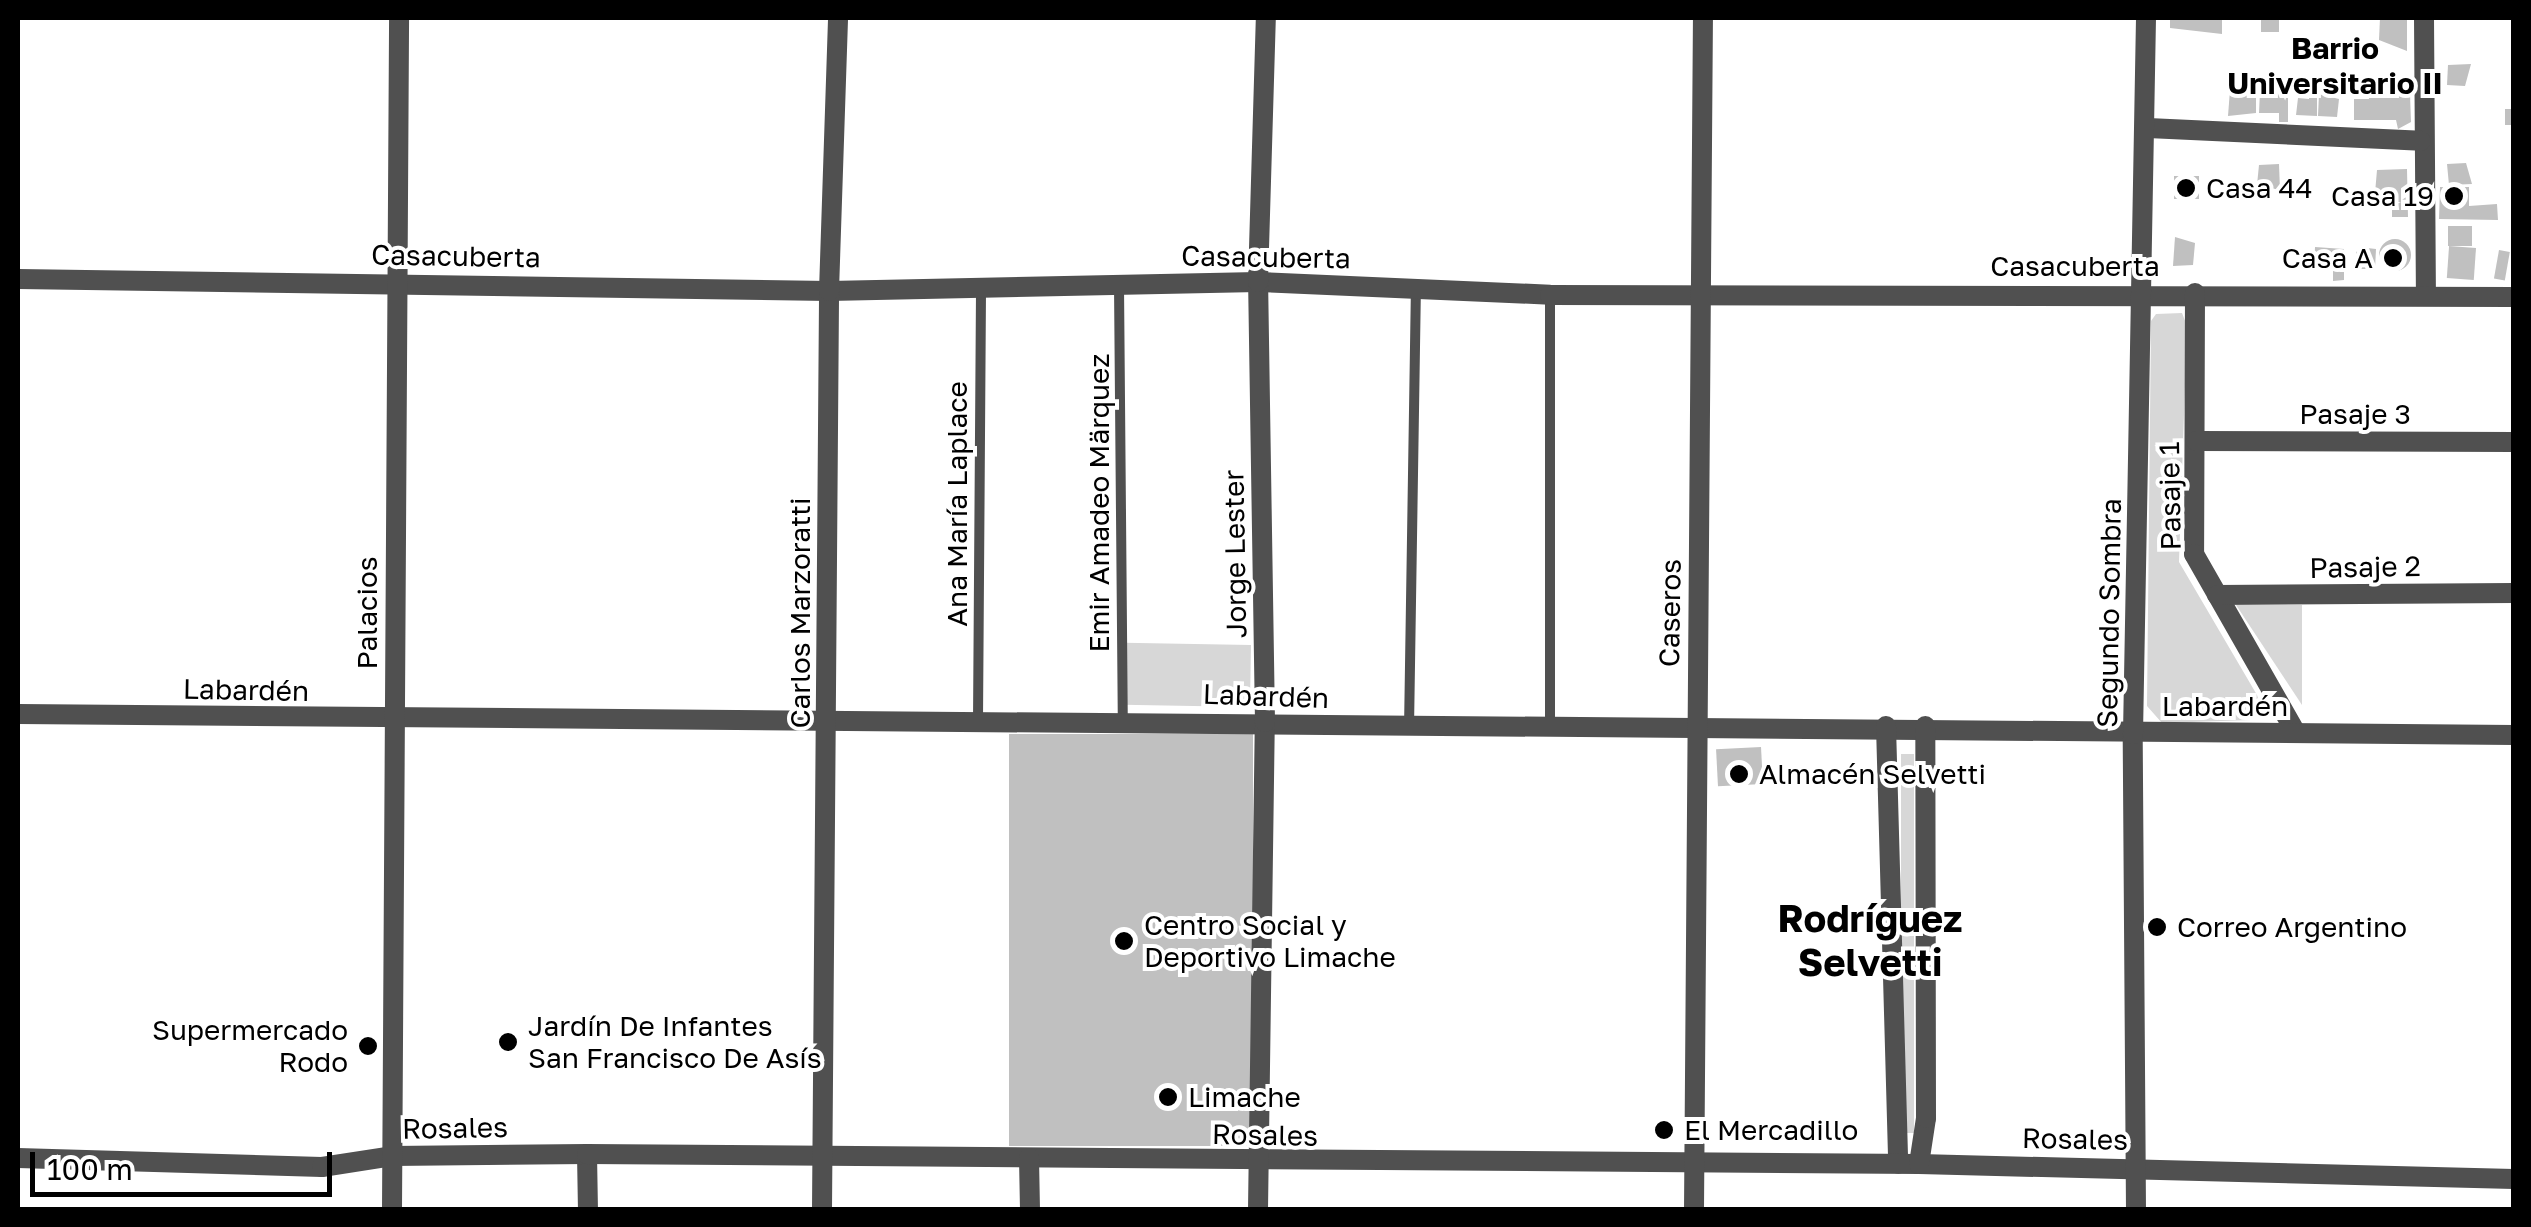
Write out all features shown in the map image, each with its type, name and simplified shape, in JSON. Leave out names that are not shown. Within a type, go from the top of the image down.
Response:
[{"type":"street","name":"Palacios","points":[[392,1210],[399,18]]},
{"type":"street","name":"Carlos Marzoratti","points":[[822,1210],[829,291],[838,18]]},
{"type":"street","name":"Jorge Lester","points":[[1258,1210],[1265,722],[1258,282],[1266,18]]},
{"type":"street","name":"Caseros","points":[[1694,1210],[1702,18]]},
{"type":"street","name":"Segundo Sombra","points":[[2136,1210],[2133,734],[2148,128],[2146,18]]},
{"type":"street","points":[[2424,18],[2421,141],[2426,295]]},
{"type":"street","points":[[2148,128],[2421,141]]},
{"type":"street","name":"Casacuberta","points":[[18,279],[829,291],[1258,282],[1550,295],[2143,292],[2514,297]]},
{"type":"street","name":"Pasaje 1","points":[[2195,293],[2192,542],[2217,596],[2296,733]]},
{"type":"street","name":"Pasaje 3","points":[[2196,441],[2514,442]]},
{"type":"street","name":"Pasaje 2","points":[[2217,596],[2514,592]]},
{"type":"street","name":"Labardén","points":[[18,714],[394,720],[1123,720],[1409,730],[1924,726],[2133,734],[2514,735]]},
{"type":"street","points":[[1886,726],[1898,1164]]},
{"type":"street","points":[[1919,1164],[1926,1118],[1924,726]]},
{"type":"street","points":[[588,1154],[588,1210]]},
{"type":"street","name":"Rosales","points":[[18,1158],[322,1167],[392,1156],[588,1154],[1694,1167],[1919,1164],[2514,1179]]},
{"type":"street","points":[[1029,1158],[1030,1210]]},
{"type":"lane","name":"Emir Amadeo Märquez","points":[[1119,284],[1123,720]]},
{"type":"lane","name":"Ana María Laplace","points":[[978,720],[982,288]]},
{"type":"lane","points":[[1409,730],[1416,288]]},
{"type":"lane","points":[[1550,295],[1550,728]]},
{"type":"shaded area","points":[[2182,313],[2187,326],[2179,562],[2257,695],[2263,712],[2251,720],[2162,723],[2147,706],[2151,321],[2156,314]]},
{"type":"shaded area","points":[[2236,605],[2302,605],[2302,705]]},
{"type":"shaded area","points":[[1124,643],[1251,645],[1250,707],[1123,705]]},
{"type":"shaded area","points":[[1901,754],[1914,754],[1914,1133],[1901,1133]]},
{"type":"building","points":[[2170,18],[2222,18],[2222,34],[2170,28]]},
{"type":"building","points":[[2261,18],[2279,18],[2279,32],[2261,32]]},
{"type":"building","points":[[2380,18],[2407,18],[2407,51],[2379,40]]},
{"type":"building","points":[[2471,64],[2465,86],[2447,85],[2448,65]]},
{"type":"building","points":[[2230,90],[2256,91],[2256,113],[2228,116]]},
{"type":"building","points":[[2260,91],[2288,93],[2288,122],[2279,122],[2279,113],[2259,113]]},
{"type":"building","points":[[2368,92],[2410,94],[2411,122],[2398,129],[2396,120],[2354,120],[2354,99],[2369,99]]},
{"type":"building","points":[[2309,93],[2317,94],[2317,116],[2296,115],[2298,98],[2309,99]]},
{"type":"building","points":[[2319,94],[2339,99],[2337,117],[2318,116]]},
{"type":"building","points":[[2505,109],[2514,109],[2514,125],[2505,125]]},
{"type":"building","points":[[2466,163],[2472,184],[2449,185],[2447,164]]},
{"type":"building","points":[[2279,164],[2280,190],[2257,185],[2259,165]]},
{"type":"building","points":[[2407,169],[2408,217],[2392,217],[2392,206],[2401,202],[2394,202],[2393,188],[2375,193],[2377,170]]},
{"type":"building","name":"Casa 44","points":[[2174,176],[2199,176],[2199,199],[2174,199]]},
{"type":"building","name":"Casa 19","points":[[2440,187],[2469,187],[2469,206],[2497,204],[2498,220],[2439,219]]},
{"type":"building","points":[[2448,226],[2472,226],[2472,246],[2448,246]]},
{"type":"building","points":[[2175,237],[2195,243],[2193,265],[2173,266]]},
{"type":"building","name":"Casa A","points":[[2395,239],[2407,243],[2411,255],[2407,267],[2395,271],[2383,267],[2379,255],[2383,243]]},
{"type":"building","points":[[2449,246],[2476,248],[2474,280],[2447,278]]},
{"type":"building","points":[[2315,247],[2344,249],[2344,280],[2333,281],[2333,268],[2314,267]]},
{"type":"building","points":[[2376,249],[2375,269],[2356,269],[2356,252]]},
{"type":"building","points":[[2499,250],[2510,252],[2505,280],[2494,279]]},
{"type":"building","name":"Centro Social y Deportivo Limache","points":[[1009,734],[1253,734],[1253,1146],[1009,1146]]},
{"type":"building","name":"Almacén Selvetti","points":[[1761,747],[1763,784],[1718,786],[1716,749]]},
{"type":"place","name":"Casa 44","points":[[2186,188]]},
{"type":"place","name":"Casa 19","points":[[2454,196]]},
{"type":"place","name":"Casa A","points":[[2393,258]]},
{"type":"place","name":"Almacén Selvetti","points":[[1739,774]]},
{"type":"place","name":"Correo Argentino","points":[[2157,927]]},
{"type":"place","name":"Centro Social y Deportivo Limache","points":[[1124,941]]},
{"type":"place","name":"Jardín De Infantes San Francisco De Asís","points":[[508,1042]]},
{"type":"place","name":"Supermercado Rodo","points":[[368,1046]]},
{"type":"place","name":"Limache","points":[[1168,1097]]},
{"type":"place","name":"El Mercadillo","points":[[1664,1130]]},
{"type":"district","name":"Barrio Universitario II","points":[[2335,65]]},
{"type":"district","name":"Rodríguez Selvetti","points":[[1870,940]]}]
